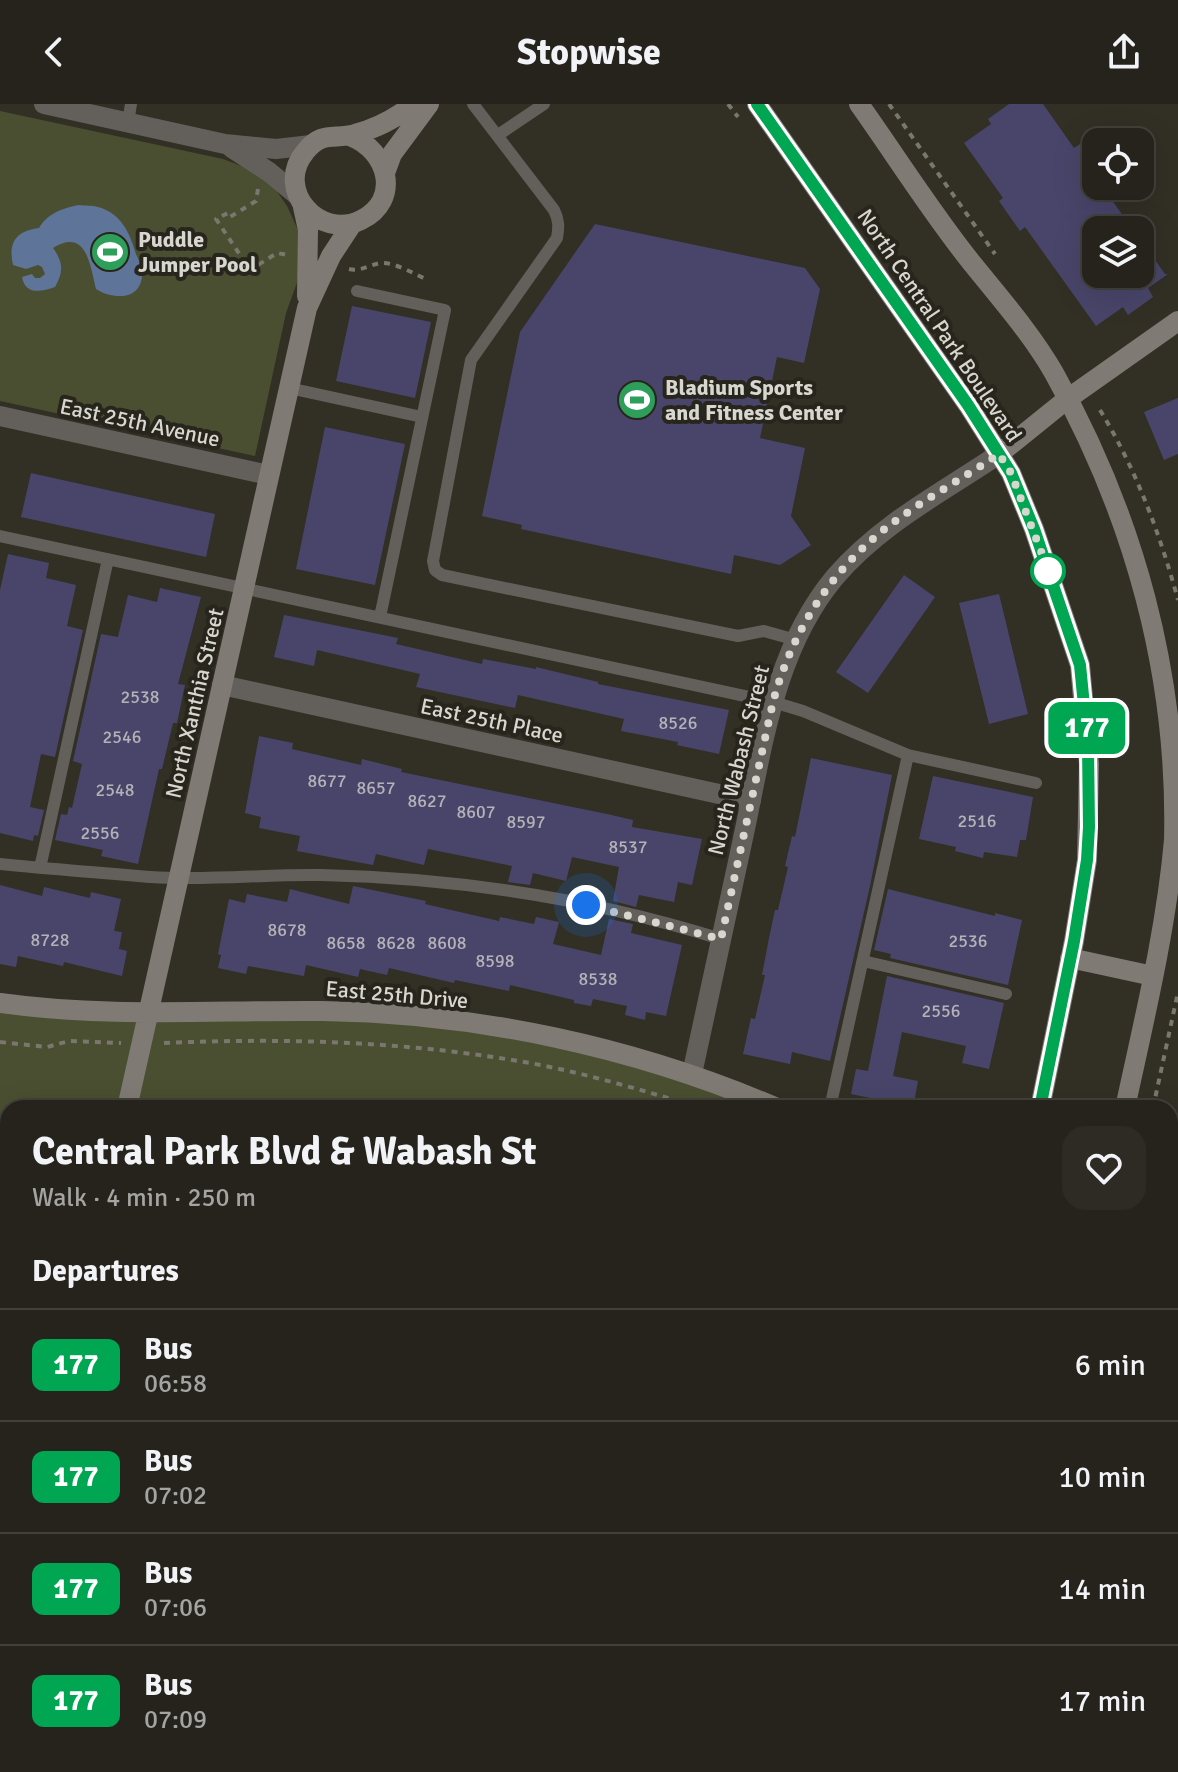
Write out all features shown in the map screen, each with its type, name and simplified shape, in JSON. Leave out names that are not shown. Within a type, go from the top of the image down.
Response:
[{"type":"street","points":[[44,104],[129,113],[225,144],[276,149],[311,145]]},
{"type":"street","points":[[350,136],[396,119],[414,104]]},
{"type":"street","points":[[225,144],[269,172],[313,217],[325,223],[352,224],[364,219],[382,199],[385,173],[392,154],[429,104]]},
{"type":"street","name":"North Central Park Boulevard","points":[[757,104],[1011,473],[1034,529],[1080,665],[1088,729],[1087,860],[1042,1100]]},
{"type":"street","points":[[859,104],[970,260],[1025,329],[1054,374],[1112,488],[1138,557],[1156,621],[1170,695],[1175,769],[1174,838],[1153,976],[1127,1100]]},
{"type":"street","points":[[300,201],[295,181],[296,167],[311,145],[323,138],[336,135],[363,140],[381,160],[385,173]]},
{"type":"street","name":"North Xanthia Street","points":[[129,1100],[307,308],[308,230],[300,201]]},
{"type":"street","name":"North Xanthia Street","points":[[307,308],[336,246],[352,224]]},
{"type":"street","points":[[999,454],[1066,400],[1178,321]]},
{"type":"street","name":"East 25th Avenue","points":[[0,416],[269,475]]},
{"type":"street","name":"North Wabash Street","points":[[692,1074],[773,702],[796,640],[828,586],[867,545],[887,527],[999,454]]},
{"type":"street","name":"East 25th Place","points":[[222,685],[751,801]]},
{"type":"street","points":[[1070,958],[1153,976]]},
{"type":"street","name":"East 25th Drive","points":[[0,1003],[85,1012],[323,1011],[419,1018],[543,1036],[692,1074],[757,1100]]},
{"type":"lane","points":[[473,104],[554,210],[559,229],[557,238],[471,360],[433,561],[435,570],[442,575],[738,636],[764,631],[796,640]]},
{"type":"lane","points":[[498,135],[544,104]]},
{"type":"lane","points":[[357,291],[445,310],[380,617]]},
{"type":"lane","points":[[289,388],[422,417]]},
{"type":"lane","points":[[0,536],[773,702],[803,711],[908,755],[1036,783]]},
{"type":"lane","points":[[40,868],[108,559]]},
{"type":"lane","points":[[832,1100],[908,755]]},
{"type":"lane","points":[[0,864],[179,877],[320,875],[420,880],[562,900],[721,939]]},
{"type":"lane","points":[[863,961],[1006,994]]},
{"type":"path","points":[[889,104],[1000,262]]},
{"type":"path","points":[[258,189],[256,201],[230,217],[228,213],[216,219],[250,270],[277,253],[288,255]]},
{"type":"path","points":[[349,269],[356,271],[378,263],[389,264],[428,280]]},
{"type":"path","points":[[1105,418],[1147,505],[1178,600]]},
{"type":"path","points":[[1155,1100],[1178,992]]},
{"type":"path","points":[[0,1042],[47,1047],[69,1041],[124,1043]]},
{"type":"path","points":[[164,1043],[350,1041],[424,1048],[514,1060],[600,1079],[674,1100]]},
{"type":"green space","points":[[0,111],[223,159],[252,170],[276,190],[298,230],[299,277],[286,313],[255,456],[0,401]]},
{"type":"green space","points":[[0,1003],[323,1011],[543,1036],[751,1100],[0,1100]]},
{"type":"water","name":"Puddle Jumper Pool","points":[[79,205],[106,210],[119,219],[127,231],[142,270],[141,282],[132,293],[118,296],[96,289],[89,260],[80,246],[73,242],[53,248],[61,267],[55,287],[34,291],[26,287],[22,277],[32,274],[40,278],[45,274],[38,265],[26,269],[13,265],[12,250],[16,239],[25,232],[39,228],[56,212]]},
{"type":"building","points":[[1009,104],[1043,104],[1074,148],[1082,143],[1082,200],[1112,200],[1123,216],[1082,216],[1082,288],[1148,288],[1153,297],[1128,315],[1123,307],[1096,326],[1025,227],[1020,231],[999,201],[1003,198],[964,143],[991,124],[988,119]]},
{"type":"building","name":"Bladium Sports and Fitness Center","points":[[595,224],[805,268],[820,289],[804,363],[777,357],[760,438],[805,448],[791,516],[811,545],[780,565],[734,555],[731,574],[521,529],[522,525],[482,516],[520,332]]},
{"type":"building","points":[[1154,259],[1165,274],[1168,274],[1154,284]]},
{"type":"building","points":[[352,306],[431,322],[415,398],[336,381]]},
{"type":"building","points":[[1178,398],[1178,454],[1164,460],[1144,412]]},
{"type":"building","points":[[325,427],[405,444],[375,585],[296,569]]},
{"type":"building","points":[[31,473],[215,514],[206,557],[21,517]]},
{"type":"building","points":[[8,554],[49,563],[46,578],[76,585],[67,626],[83,630],[55,757],[41,754],[30,807],[44,810],[38,836],[34,835],[33,841],[0,833],[0,590]]},
{"type":"building","points":[[904,575],[935,597],[868,693],[836,672]]},
{"type":"building","points":[[160,588],[201,597],[178,684],[185,685],[177,723],[173,723],[162,769],[159,769],[138,864],[101,856],[103,850],[55,840],[61,814],[67,815],[69,807],[72,808],[82,764],[73,761],[101,634],[118,637],[128,595],[157,602]]},
{"type":"building","points":[[999,594],[1028,714],[989,724],[959,603]]},
{"type":"building","points":[[284,615],[398,638],[396,644],[482,664],[483,659],[536,667],[598,684],[729,710],[719,754],[621,731],[624,719],[518,695],[515,708],[416,687],[420,674],[317,650],[314,666],[274,657]]},
{"type":"building","points":[[259,736],[293,743],[292,749],[361,765],[362,759],[402,769],[401,772],[633,820],[632,827],[702,839],[692,885],[678,882],[674,902],[639,895],[636,907],[613,901],[619,867],[572,857],[566,881],[533,873],[530,885],[508,882],[512,866],[428,849],[424,865],[376,854],[373,865],[297,851],[300,836],[259,828],[261,817],[245,813]]},
{"type":"building","points":[[811,758],[892,775],[830,1061],[792,1052],[790,1064],[743,1054],[751,1018],[755,1019],[775,910],[778,910],[788,867],[785,866],[792,836],[795,837]]},
{"type":"building","points":[[933,776],[1033,797],[1026,840],[1020,840],[1017,857],[984,852],[983,858],[955,851],[956,847],[919,839]]},
{"type":"building","points":[[0,885],[42,896],[44,887],[90,898],[91,892],[121,899],[114,931],[122,932],[119,949],[127,951],[122,976],[64,962],[63,966],[18,956],[16,967],[0,964]]},
{"type":"building","points":[[353,886],[426,901],[425,904],[499,921],[500,917],[534,924],[536,917],[559,922],[553,944],[601,955],[609,919],[633,924],[631,933],[682,945],[666,1016],[646,1012],[645,1020],[625,1015],[627,1006],[593,999],[591,1006],[510,985],[509,991],[455,980],[454,983],[389,968],[387,975],[360,969],[358,977],[306,965],[304,976],[248,966],[246,974],[218,968],[229,899],[245,903],[247,894],[287,902],[290,889],[349,904]]},
{"type":"building","points":[[888,889],[1022,920],[1008,985],[890,958],[891,954],[874,950]]},
{"type":"building","points":[[887,976],[1004,1003],[989,1069],[962,1063],[966,1046],[902,1032],[893,1076],[918,1081],[914,1100],[875,1100],[851,1094],[856,1069],[868,1071]]},
{"type":"bus line","name":"177","points":[[757,104],[968,405],[1011,473],[1034,529],[1080,665],[1088,729],[1087,860],[1042,1100]]},
{"type":"place","name":"Puddle Jumper Pool","points":[[110,252]]},
{"type":"place","name":"Bladium Sports and Fitness Center","points":[[637,400]]},
{"type":"route","points":[[586,905],[721,939],[773,702],[784,666],[812,609],[828,586],[887,527],[999,454],[1011,473],[1050,575],[1048,571]]}]
